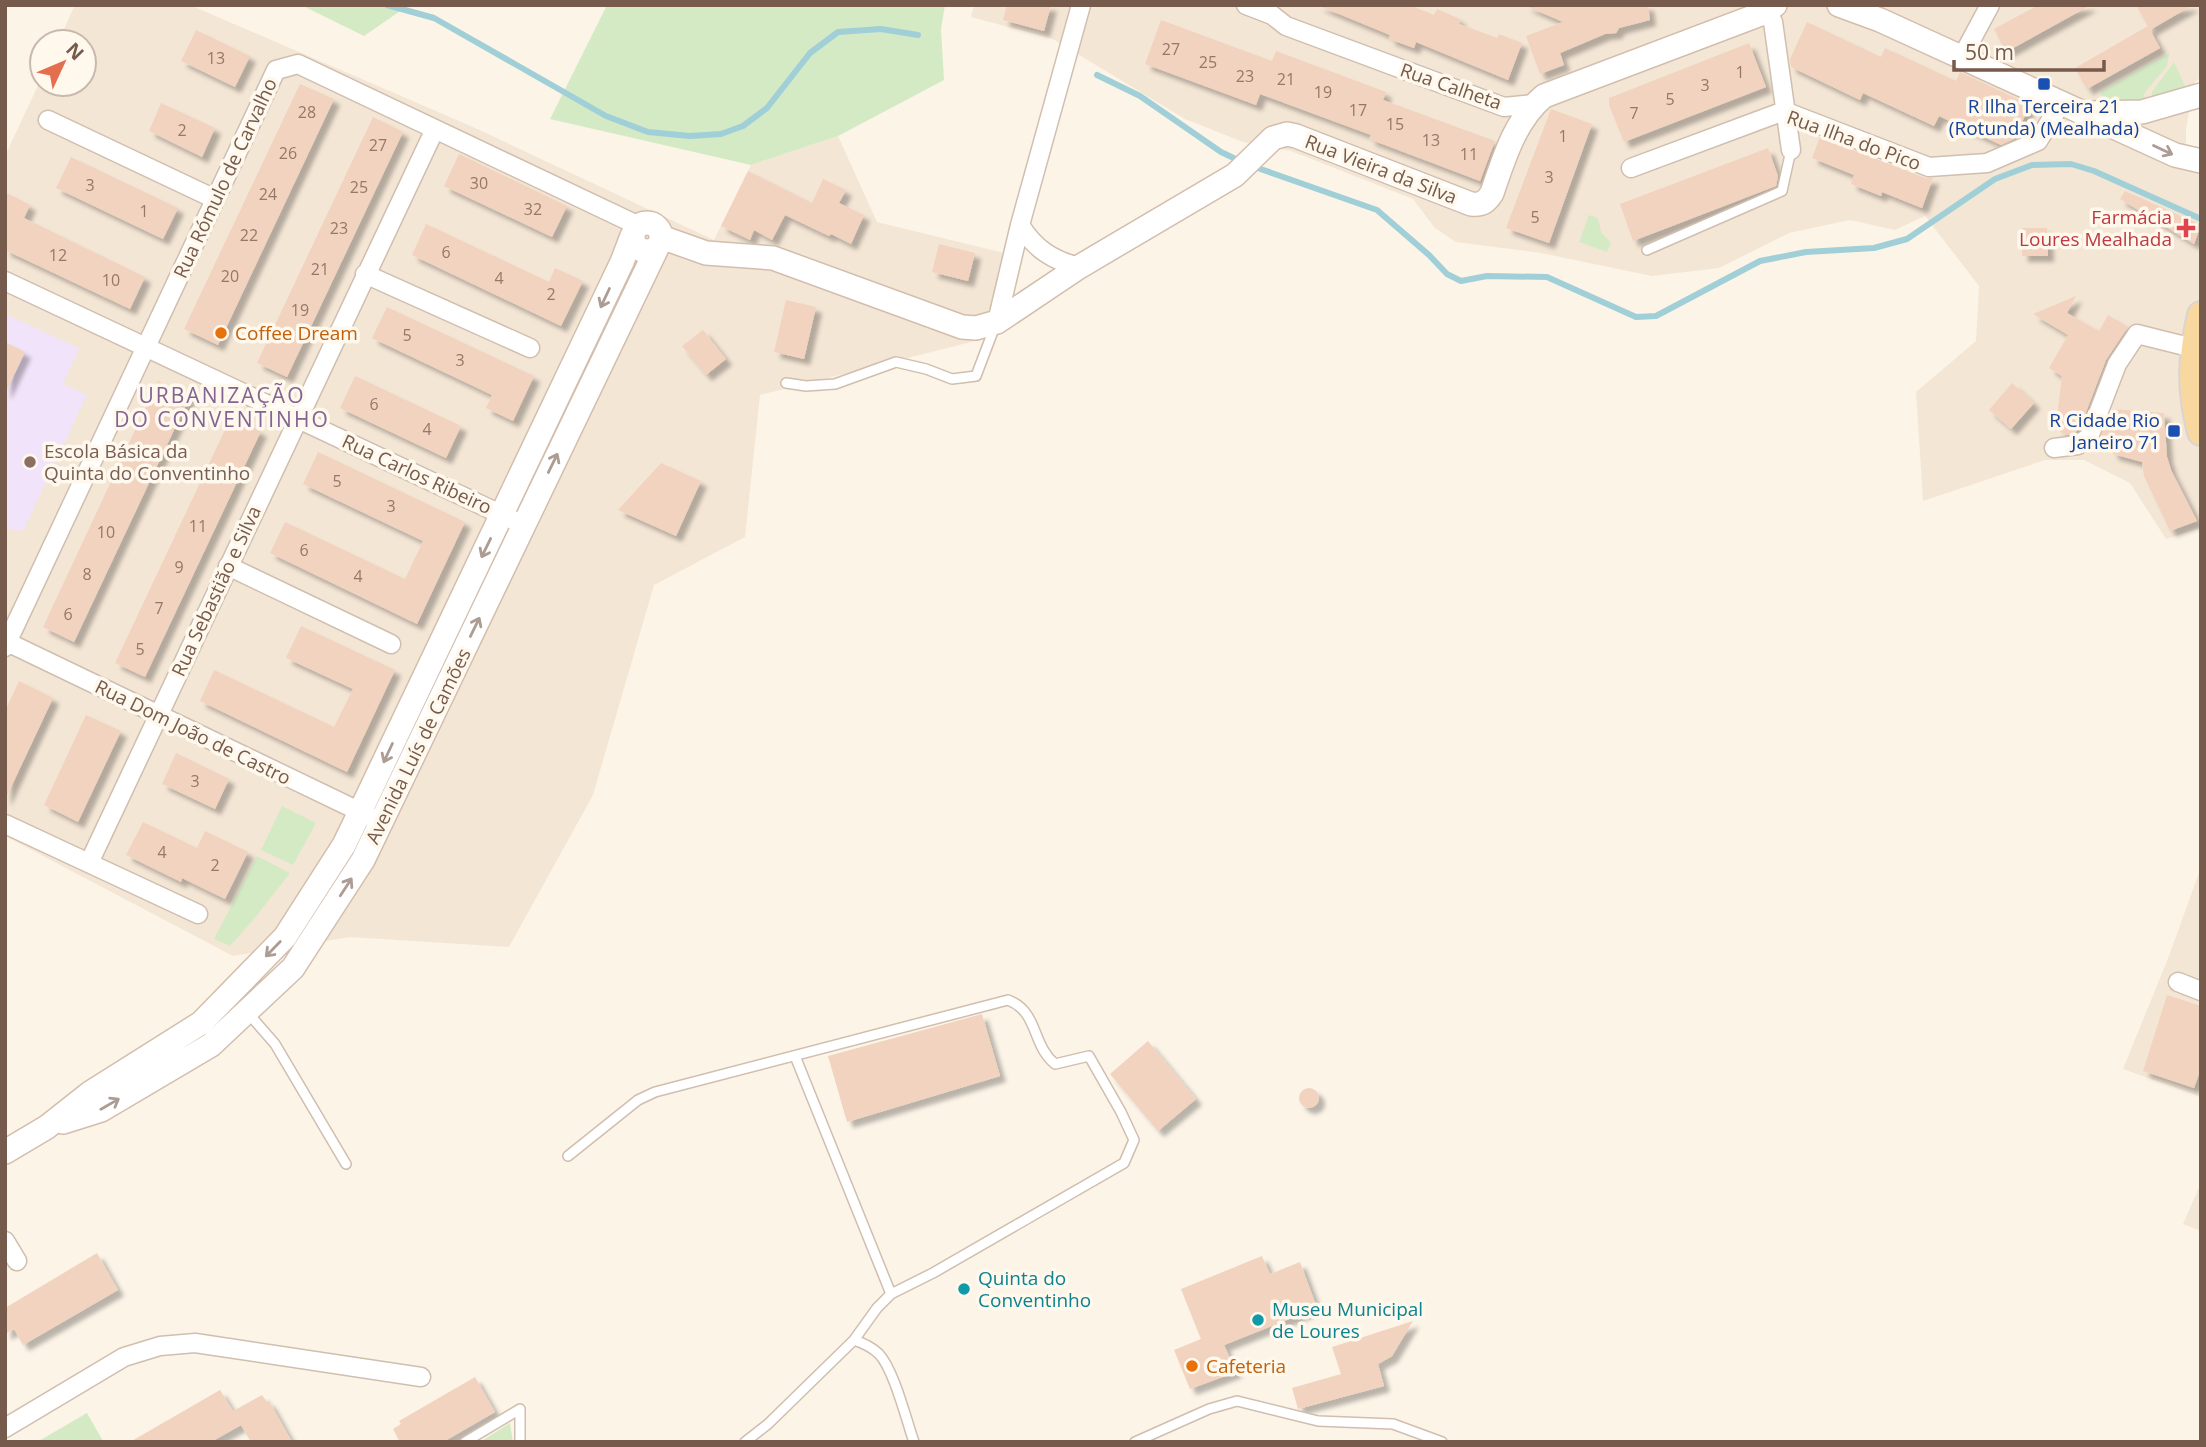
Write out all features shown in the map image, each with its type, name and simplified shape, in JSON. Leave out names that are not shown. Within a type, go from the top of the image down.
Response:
[{"type":"main road","points":[[2201,315],[2193,348],[2192,379],[2201,432]]},
{"type":"street","points":[[635,231],[638,248],[648,251],[659,243],[706,253],[773,258],[962,327],[976,328],[996,321],[1081,5]]},
{"type":"street","name":"Rua Calheta","points":[[1246,5],[1273,10],[1286,26],[1504,107],[1534,104],[1544,96],[1771,8]]},
{"type":"street","points":[[1839,5],[1880,20],[2175,155],[2201,161]]},
{"type":"street","points":[[1962,58],[1990,5]]},
{"type":"street","points":[[1771,8],[1791,150]]},
{"type":"street","name":"Rua Rómulo de Carvalho","points":[[6,643],[276,70],[298,64],[435,129],[635,231]]},
{"type":"street","points":[[2082,113],[2142,112],[2201,95]]},
{"type":"street","name":"Rua Ilha do Pico","points":[[1631,168],[1784,111],[1928,167],[1987,163],[2038,141],[2061,103]]},
{"type":"street","name":"Rua Vieira da Silva","points":[[996,321],[1079,267],[1235,175],[1273,138],[1280,135],[1296,136],[1471,204],[1481,205],[1492,192],[1518,124],[1534,104]]},
{"type":"street","points":[[48,120],[215,199]]},
{"type":"street","name":"Rua Sebastião e Silva","points":[[89,863],[435,129]]},
{"type":"street","points":[[1020,225],[1031,242],[1046,255],[1079,267]]},
{"type":"street","name":"Avenida Luís de Camões","points":[[5,1152],[47,1127],[90,1093],[201,1023],[285,937],[344,845],[635,231]]},
{"type":"street","name":"Avenida Luís de Camões","points":[[47,1127],[101,1110],[211,1045],[293,968],[363,860],[659,243]]},
{"type":"street","points":[[365,274],[530,348]]},
{"type":"street","name":"Rua Carlos Ribeiro","points":[[5,281],[524,525]]},
{"type":"street","points":[[2054,448],[2078,445],[2089,437],[2117,364],[2137,334],[2193,348]]},
{"type":"street","points":[[228,566],[391,644]]},
{"type":"street","name":"Rua Dom João de Castro","points":[[6,643],[382,821]]},
{"type":"street","points":[[5,824],[198,914]]},
{"type":"street","points":[[2178,982],[2201,990]]},
{"type":"street","points":[[5,1241],[17,1261]]},
{"type":"street","points":[[5,1428],[124,1357],[160,1346],[195,1343],[421,1377]]},
{"type":"lane","points":[[1647,250],[1782,191],[1791,150]]},
{"type":"lane","points":[[786,383],[806,386],[835,384],[896,362],[952,379],[976,376],[996,321]]},
{"type":"lane","points":[[568,1156],[638,1100],[655,1092],[1008,1000],[1020,1004],[1044,1055],[1055,1064],[1089,1056],[1135,1140],[1124,1163],[933,1273],[891,1294],[877,1308],[854,1340],[768,1424],[745,1442]]},
{"type":"lane","points":[[247,1012],[275,1044],[346,1164]]},
{"type":"lane","points":[[795,1056],[891,1294]]},
{"type":"lane","points":[[854,1340],[866,1344],[888,1368],[914,1442]]},
{"type":"lane","points":[[1135,1442],[1209,1409],[1237,1401],[1318,1421],[1393,1424],[1441,1442]]},
{"type":"lane","points":[[465,1442],[520,1409],[520,1442]]},
{"type":"shaded area","points":[[75,5],[190,5],[473,127],[714,240],[751,165],[838,136],[877,222],[1004,253],[983,339],[760,395],[745,537],[654,585],[593,795],[509,947],[350,937],[233,956],[5,836],[5,156],[32,98],[98,98],[98,28],[64,28]]},
{"type":"shaded area","points":[[974,5],[2201,5],[2201,77],[2194,83],[2186,129],[2186,151],[2201,172],[2201,528],[2166,539],[2130,483],[2084,460],[2045,460],[1923,501],[1916,392],[1976,341],[1979,286],[1925,216],[1895,230],[1850,220],[1789,233],[1719,268],[1652,276],[1541,253],[1456,242],[1435,228],[1413,199],[1291,151],[1243,142],[1185,119],[1053,39],[971,17]]},
{"type":"shaded area","name":"Escola Básica da Quinta do Conventinho","points":[[5,314],[79,348],[63,384],[87,395],[23,531],[5,529]]},
{"type":"shaded area","points":[[2201,867],[2201,1097],[2123,1069],[2169,956]]},
{"type":"shaded area","points":[[2201,1183],[2201,1231],[2183,1224]]},
{"type":"green space","points":[[301,5],[409,5],[364,36]]},
{"type":"green space","points":[[607,5],[945,5],[941,29],[944,80],[838,136],[751,165],[550,119]]},
{"type":"green space","points":[[2169,53],[2167,66],[2146,91],[2145,100],[2103,102],[2100,92]]},
{"type":"green space","points":[[2174,62],[2185,86],[2168,94],[2152,97],[2152,92]]},
{"type":"green space","points":[[1589,215],[1598,218],[1601,232],[1611,243],[1607,252],[1579,242]]},
{"type":"green space","points":[[282,806],[316,823],[293,865],[261,850]]},
{"type":"green space","points":[[257,856],[290,873],[230,946],[214,939]]},
{"type":"green space","points":[[87,1413],[103,1441],[37,1442]]},
{"type":"green space","points":[[510,1423],[513,1442],[480,1442]]},
{"type":"building","points":[[1007,5],[1051,5],[1044,31],[1003,20]]},
{"type":"building","points":[[1317,5],[1409,5],[1434,15],[1437,9],[1460,19],[1459,24],[1497,38],[1499,34],[1522,43],[1508,80],[1416,42],[1414,48],[1389,39],[1390,35]]},
{"type":"building","points":[[1524,5],[1648,5],[1650,20],[1619,28],[1616,33],[1605,34],[1560,53],[1564,65],[1540,74],[1526,36],[1563,22]]},
{"type":"building","points":[[2038,5],[2091,5],[2006,52],[1994,29]]},
{"type":"building","points":[[2136,5],[2193,5],[2150,30],[2160,48],[2087,89],[2075,68],[2148,26]]},
{"type":"building","points":[[1161,20],[1272,61],[1276,51],[1386,92],[1383,100],[1495,141],[1480,181],[1369,139],[1371,135],[1260,94],[1256,105],[1145,64]]},
{"type":"building","points":[[1807,22],[1881,57],[1885,48],[1956,81],[1960,72],[2030,105],[2014,139],[2001,145],[1939,116],[1934,126],[1863,93],[1860,100],[1791,67],[1790,59]]},
{"type":"building","points":[[196,30],[250,56],[235,87],[181,61]]},
{"type":"building","points":[[1749,43],[1766,87],[1624,142],[1609,105],[1609,98]]},
{"type":"building","points":[[300,84],[334,99],[218,345],[184,329]]},
{"type":"building","points":[[161,103],[215,128],[202,157],[149,131]]},
{"type":"building","points":[[1551,109],[1592,124],[1549,243],[1506,228]]},
{"type":"building","points":[[373,117],[403,132],[287,377],[257,363]]},
{"type":"building","points":[[1820,137],[1925,178],[1933,178],[1922,208],[1882,192],[1881,196],[1851,184],[1854,175],[1812,158]]},
{"type":"building","points":[[1768,148],[1778,176],[1776,186],[1633,241],[1620,204]]},
{"type":"building","points":[[459,154],[567,206],[552,237],[444,186]]},
{"type":"building","points":[[71,157],[178,208],[163,239],[56,188]]},
{"type":"building","points":[[748,171],[812,203],[823,179],[846,190],[839,203],[864,215],[851,244],[785,215],[772,240],[754,230],[750,240],[721,226]]},
{"type":"building","points":[[2125,191],[2201,225],[2194,244],[2120,199]]},
{"type":"building","points":[[5,192],[30,205],[24,218],[145,277],[130,309],[5,250]]},
{"type":"building","points":[[426,224],[549,282],[555,268],[583,281],[561,326],[412,255]]},
{"type":"building","points":[[2022,228],[2047,228],[2048,256],[2022,256]]},
{"type":"building","points":[[939,244],[975,253],[968,281],[932,272]]},
{"type":"building","points":[[2076,296],[2067,313],[2099,331],[2108,315],[2128,327],[2106,360],[2080,428],[2074,434],[2067,435],[2060,432],[2057,416],[2062,376],[2049,368],[2068,335],[2033,314]]},
{"type":"building","points":[[786,300],[816,307],[804,359],[774,352]]},
{"type":"building","points":[[387,307],[534,376],[513,421],[486,408],[492,395],[372,338]]},
{"type":"building","points":[[703,330],[726,359],[706,375],[682,346]]},
{"type":"building","points":[[5,342],[25,352],[5,394]]},
{"type":"building","points":[[355,376],[461,426],[446,458],[340,408]]},
{"type":"building","points":[[158,381],[190,396],[74,642],[43,627]]},
{"type":"building","points":[[2012,383],[2034,403],[2011,429],[1989,410]]},
{"type":"building","points":[[2112,409],[2164,413],[2167,457],[2197,521],[2170,531],[2144,476],[2142,462],[2113,454],[2109,439],[2101,436]]},
{"type":"building","points":[[231,417],[261,431],[145,677],[115,663]]},
{"type":"building","points":[[318,452],[465,522],[417,624],[270,553],[285,522],[405,579],[423,541],[303,484]]},
{"type":"building","points":[[661,463],[701,481],[676,536],[618,510]]},
{"type":"building","points":[[301,626],[395,670],[347,772],[200,701],[214,670],[334,727],[353,689],[286,658]]},
{"type":"building","points":[[19,681],[53,698],[5,800],[5,711]]},
{"type":"building","points":[[86,715],[121,731],[78,822],[44,805]]},
{"type":"building","points":[[176,753],[229,779],[215,809],[162,784]]},
{"type":"building","points":[[143,822],[197,848],[205,831],[248,852],[225,899],[182,878],[181,882],[126,855]]},
{"type":"building","points":[[2167,995],[2201,1006],[2201,1068],[2194,1088],[2143,1071]]},
{"type":"building","points":[[982,1014],[1000,1076],[847,1122],[828,1056]]},
{"type":"building","points":[[1148,1041],[1196,1099],[1158,1131],[1110,1074]]},
{"type":"building","points":[[1305,1088],[1313,1088],[1319,1098],[1313,1108],[1305,1108],[1299,1102],[1299,1094]]},
{"type":"building","points":[[97,1253],[118,1290],[23,1345],[14,1329],[5,1334],[5,1308]]},
{"type":"building","name":"Museu Municipal de Loures","points":[[1262,1256],[1270,1274],[1300,1262],[1317,1308],[1224,1345],[1236,1372],[1190,1389],[1174,1350],[1201,1339],[1181,1289]]},
{"type":"building","name":"Museu Municipal de Loures","points":[[1413,1321],[1392,1356],[1378,1364],[1384,1386],[1298,1409],[1292,1388],[1341,1374],[1332,1347]]},
{"type":"building","points":[[475,1377],[495,1412],[443,1442],[400,1442],[393,1429],[401,1424],[399,1421]]},
{"type":"building","points":[[220,1390],[233,1411],[262,1395],[269,1401],[292,1442],[251,1442],[241,1425],[211,1442],[130,1442]]},
{"type":"waterway","points":[[387,5],[434,18],[606,116],[648,132],[690,136],[721,134],[743,126],[767,108],[810,53],[838,32],[881,29],[918,35]]},
{"type":"waterway","points":[[1097,75],[1140,96],[1221,152],[1242,162]]},
{"type":"waterway","points":[[1252,166],[1377,210],[1447,274],[1461,281],[1487,276],[1547,277],[1636,317],[1656,316],[1760,261],[1806,252],[1874,248],[1907,239],[1995,179],[2032,165],[2071,164],[2094,171],[2201,219]]},
{"type":"place","name":"R Ilha Terceira 21 (Rotunda) (Mealhada)","points":[[2044,84]]},
{"type":"place","name":"Farmácia Loures Mealhada","points":[[2186,228]]},
{"type":"place","name":"Coffee Dream","points":[[221,333]]},
{"type":"place","name":"R Cidade Rio Janeiro 71","points":[[2174,431]]},
{"type":"place","name":"Escola Básica da Quinta do Conventinho","points":[[30,462]]},
{"type":"place","name":"Quinta do Conventinho","points":[[964,1289]]},
{"type":"place","name":"Museu Municipal de Loures","points":[[1258,1320]]},
{"type":"place","name":"Cafeteria","points":[[1192,1366]]},
{"type":"district","name":"URBANIZAÇÃO DO CONVENTINHO","points":[[222,408]]}]
